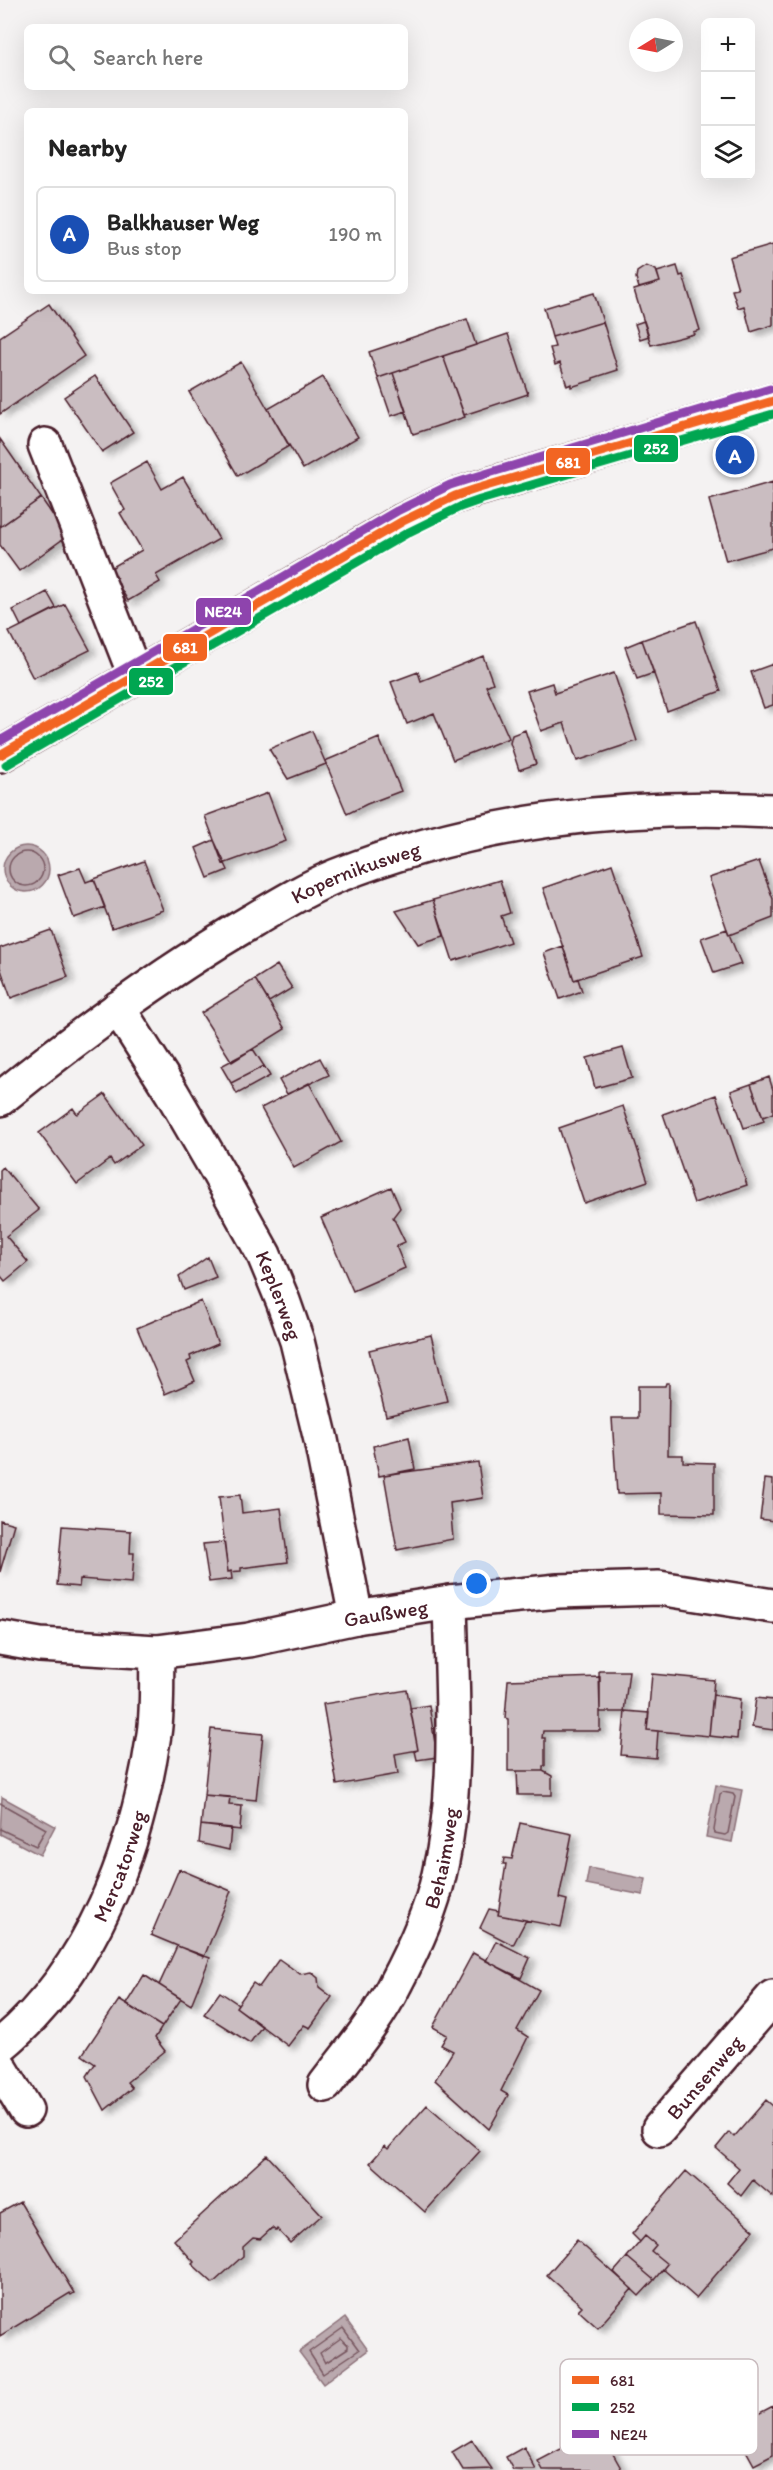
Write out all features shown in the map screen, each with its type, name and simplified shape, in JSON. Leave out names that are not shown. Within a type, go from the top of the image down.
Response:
[{"type":"street","points":[[0,755],[403,521],[455,496],[773,401]]},
{"type":"street","points":[[45,445],[135,675]]},
{"type":"street","name":"Kopernikusweg","points":[[0,1099],[118,1008],[209,946],[304,891],[358,868],[437,843],[548,820],[597,814],[684,809],[773,811]]},
{"type":"street","name":"Keplerweg","points":[[118,1008],[172,1093],[224,1183],[264,1255],[283,1300],[297,1341],[321,1440],[356,1617]]},
{"type":"street","name":"Gaußweg","points":[[0,1638],[40,1646],[157,1652],[249,1640],[356,1617],[450,1602],[558,1591],[658,1588],[773,1606]]},
{"type":"street","name":"Behaimweg","points":[[325,2085],[395,1986],[425,1918],[439,1877],[447,1839],[454,1756],[450,1602]]},
{"type":"street","name":"Mercatorweg","points":[[0,2046],[15,2034],[46,1999],[76,1958],[120,1874],[138,1818],[154,1732],[157,1652]]},
{"type":"street","name":"Bunsenweg","points":[[658,2129],[773,1996]]},
{"type":"street","points":[[0,2067],[26,2110]]},
{"type":"water","points":[[26,846],[42,853],[49,869],[42,885],[26,892],[10,885],[3,869],[10,853]]},
{"type":"water","points":[[716,1785],[742,1790],[732,1842],[706,1837]]},
{"type":"water","points":[[2,1797],[55,1826],[40,1855],[0,1834]]},
{"type":"water","points":[[589,1868],[646,1879],[643,1895],[586,1884]]},
{"type":"water","points":[[345,2318],[368,2350],[323,2384],[299,2352]]},
{"type":"building","points":[[773,244],[773,325],[751,332],[744,306],[738,308],[732,290],[738,289],[729,257]]},
{"type":"building","points":[[646,266],[656,270],[660,282],[639,288],[637,272]]},
{"type":"building","points":[[677,266],[680,276],[683,275],[700,330],[693,332],[694,334],[651,345],[634,290],[660,282],[657,272]]},
{"type":"building","points":[[594,293],[603,322],[552,337],[544,308]]},
{"type":"building","points":[[49,304],[84,356],[0,414],[0,337]]},
{"type":"building","points":[[467,319],[476,345],[378,378],[369,352]]},
{"type":"building","points":[[644,321],[649,336],[640,339],[635,324]]},
{"type":"building","points":[[603,322],[618,370],[571,387],[571,384],[567,386],[560,363],[555,365],[550,348],[555,347],[552,337]]},
{"type":"building","points":[[508,334],[528,394],[464,415],[443,356]]},
{"type":"building","points":[[443,356],[465,417],[413,434],[393,373]]},
{"type":"building","points":[[241,362],[289,446],[238,476],[189,392]]},
{"type":"building","points":[[393,373],[406,411],[391,416],[378,378]]},
{"type":"building","points":[[95,376],[133,432],[102,452],[64,397]]},
{"type":"building","points":[[323,377],[358,437],[303,469],[268,409]]},
{"type":"building","points":[[0,439],[41,498],[0,527]]},
{"type":"building","points":[[147,462],[162,489],[183,477],[219,539],[156,575],[160,582],[128,601],[109,569],[142,550],[120,513],[125,510],[110,483]]},
{"type":"building","points":[[773,482],[773,548],[726,561],[709,500]]},
{"type":"building","points":[[41,498],[67,536],[19,571],[0,545],[0,527]]},
{"type":"building","points":[[47,592],[56,608],[21,626],[13,610]]},
{"type":"building","points":[[65,604],[90,650],[33,678],[9,632]]},
{"type":"building","points":[[696,621],[721,691],[667,711],[642,640]]},
{"type":"building","points":[[642,640],[654,673],[637,679],[625,647]]},
{"type":"building","points":[[483,656],[493,683],[486,686],[509,738],[453,760],[434,713],[407,724],[391,682],[418,672],[421,681]]},
{"type":"building","points":[[773,664],[773,705],[764,708],[751,672]]},
{"type":"building","points":[[614,673],[637,741],[577,761],[564,723],[541,731],[527,691],[552,683],[555,693]]},
{"type":"building","points":[[525,730],[536,764],[519,770],[510,743],[512,735]]},
{"type":"building","points":[[312,731],[326,764],[288,779],[269,749]]},
{"type":"building","points":[[379,738],[401,791],[347,814],[325,761]]},
{"type":"building","points":[[268,793],[286,841],[223,864],[205,816]]},
{"type":"building","points":[[214,840],[228,870],[208,878],[196,848]]},
{"type":"building","points":[[144,861],[163,910],[112,928],[94,879]]},
{"type":"building","points":[[759,861],[773,899],[773,918],[729,935],[709,878]]},
{"type":"building","points":[[612,864],[643,957],[574,980],[543,888]]},
{"type":"building","points":[[80,868],[86,882],[94,879],[105,907],[74,918],[58,875]]},
{"type":"building","points":[[500,880],[510,913],[501,916],[510,942],[453,961],[433,900]]},
{"type":"building","points":[[433,900],[444,936],[418,944],[396,911]]},
{"type":"building","points":[[727,929],[741,964],[714,973],[701,938]]},
{"type":"building","points":[[51,930],[68,977],[11,998],[0,967],[0,948]]},
{"type":"building","points":[[563,946],[574,980],[578,979],[582,991],[560,999],[544,953]]},
{"type":"building","points":[[277,965],[292,988],[269,1002],[255,979]]},
{"type":"building","points":[[255,979],[285,1029],[232,1062],[201,1013]]},
{"type":"building","points":[[623,1048],[632,1078],[595,1088],[587,1058]]},
{"type":"building","points":[[253,1049],[264,1066],[231,1083],[221,1066]]},
{"type":"building","points":[[320,1058],[329,1075],[287,1094],[279,1080]]},
{"type":"building","points":[[264,1066],[270,1076],[237,1094],[231,1083]]},
{"type":"building","points":[[769,1077],[773,1090],[773,1113],[763,1117],[751,1084]]},
{"type":"building","points":[[309,1083],[341,1142],[294,1168],[261,1108]]},
{"type":"building","points":[[751,1084],[764,1121],[744,1128],[731,1091]]},
{"type":"building","points":[[105,1094],[142,1145],[114,1165],[110,1159],[77,1184],[39,1133],[73,1108],[77,1114]]},
{"type":"building","points":[[716,1095],[747,1185],[694,1203],[663,1114]]},
{"type":"building","points":[[623,1106],[648,1181],[584,1203],[559,1128]]},
{"type":"building","points":[[3,1167],[39,1210],[6,1236],[28,1262],[5,1281],[0,1275],[0,1170]]},
{"type":"building","points":[[391,1187],[400,1208],[393,1217],[405,1242],[396,1246],[405,1268],[353,1291],[321,1218]]},
{"type":"building","points":[[208,1257],[216,1277],[184,1290],[179,1277]]},
{"type":"building","points":[[201,1301],[218,1344],[190,1356],[191,1360],[187,1362],[195,1381],[165,1394],[137,1328]]},
{"type":"building","points":[[431,1335],[447,1401],[386,1416],[369,1350]]},
{"type":"building","points":[[669,1383],[668,1455],[683,1455],[683,1462],[714,1463],[714,1515],[661,1514],[661,1493],[617,1494],[612,1418],[638,1418],[638,1386],[665,1386]]},
{"type":"building","points":[[409,1437],[415,1469],[379,1476],[373,1446]]},
{"type":"building","points":[[478,1462],[483,1498],[450,1503],[453,1539],[397,1550],[384,1475]]},
{"type":"building","points":[[765,1479],[773,1480],[773,1521],[760,1519]]},
{"type":"building","points":[[240,1495],[242,1513],[281,1508],[288,1562],[241,1568],[241,1571],[228,1572],[219,1497]]},
{"type":"building","points":[[0,1520],[14,1524],[0,1572]]},
{"type":"building","points":[[62,1526],[131,1531],[130,1553],[134,1553],[132,1583],[80,1579],[79,1587],[57,1585]]},
{"type":"building","points":[[224,1542],[228,1572],[231,1571],[232,1579],[209,1582],[203,1544]]},
{"type":"building","points":[[599,1671],[629,1671],[624,1712],[600,1712]]},
{"type":"building","points":[[652,1674],[714,1680],[709,1736],[647,1730]]},
{"type":"building","points":[[600,1677],[600,1731],[543,1731],[545,1766],[543,1766],[543,1771],[508,1771],[508,1719],[505,1718],[508,1680]]},
{"type":"building","points":[[407,1690],[418,1750],[395,1754],[398,1774],[337,1785],[323,1704]]},
{"type":"building","points":[[713,1695],[740,1699],[737,1739],[709,1736]]},
{"type":"building","points":[[756,1698],[773,1700],[773,1730],[752,1727]]},
{"type":"building","points":[[429,1705],[437,1757],[417,1760],[415,1751],[418,1750],[410,1708]]},
{"type":"building","points":[[625,1711],[649,1713],[647,1730],[658,1731],[656,1758],[621,1755]]},
{"type":"building","points":[[211,1729],[263,1734],[256,1800],[204,1795]]},
{"type":"building","points":[[517,1771],[543,1771],[552,1776],[552,1795],[518,1795]]},
{"type":"building","points":[[204,1795],[230,1797],[229,1805],[242,1806],[240,1830],[201,1825]]},
{"type":"building","points":[[520,1823],[572,1834],[559,1898],[567,1900],[561,1927],[498,1915],[506,1864],[503,1864],[504,1858],[512,1859]]},
{"type":"building","points":[[201,1825],[231,1828],[229,1850],[199,1843]]},
{"type":"building","points":[[179,1869],[231,1891],[204,1957],[151,1935]]},
{"type":"building","points":[[489,1909],[499,1911],[498,1915],[526,1920],[513,1945],[480,1928]]},
{"type":"building","points":[[496,1941],[530,1958],[521,1978],[486,1961]]},
{"type":"building","points":[[177,1946],[210,1958],[191,2005],[159,1985]]},
{"type":"building","points":[[473,1953],[539,1990],[517,2030],[528,2037],[501,2091],[508,2095],[489,2129],[435,2080],[453,2051],[441,2045],[447,2035],[433,2027]]},
{"type":"building","points":[[279,1959],[300,1974],[311,1972],[318,1978],[319,1987],[332,1997],[310,2028],[304,2025],[288,2046],[236,2007],[253,1983],[259,1987]]},
{"type":"building","points":[[144,1975],[181,1999],[162,2027],[126,2004]]},
{"type":"building","points":[[220,1992],[238,2004],[236,2007],[262,2026],[250,2043],[204,2014]]},
{"type":"building","points":[[119,2000],[162,2027],[155,2038],[165,2051],[127,2082],[132,2088],[105,2110],[87,2076],[95,2064],[82,2055]]},
{"type":"building","points":[[766,2100],[773,2106],[773,2197],[753,2180],[741,2196],[727,2183],[739,2168],[716,2148],[729,2132],[734,2137]]},
{"type":"building","points":[[427,2105],[480,2151],[425,2212],[370,2163],[385,2146],[388,2149]]},
{"type":"building","points":[[267,2155],[322,2215],[290,2243],[277,2229],[276,2231],[272,2228],[260,2239],[253,2238],[243,2247],[243,2256],[213,2283],[192,2264],[194,2262],[174,2240]]},
{"type":"building","points":[[686,2171],[754,2230],[696,2298],[663,2269],[667,2264],[651,2251],[656,2245],[645,2236],[640,2242],[632,2234]]},
{"type":"building","points":[[20,2202],[74,2293],[71,2295],[70,2293],[0,2336],[0,2213]]},
{"type":"building","points":[[645,2236],[656,2245],[651,2251],[667,2264],[654,2280],[627,2257]]},
{"type":"building","points":[[577,2240],[632,2289],[598,2328],[578,2310],[582,2306],[547,2275]]},
{"type":"building","points":[[627,2257],[654,2280],[639,2296],[614,2272]]},
{"type":"building","points":[[773,2406],[773,2455],[754,2465],[748,2455],[758,2455],[758,2414]]},
{"type":"building","points":[[472,2440],[492,2469],[463,2470],[452,2452]]},
{"type":"building","points":[[524,2447],[536,2470],[513,2470],[506,2457]]},
{"type":"building","points":[[560,2449],[560,2455],[614,2455],[622,2470],[543,2470],[538,2461]]},
{"type":"transit line","name":"NE24","points":[[0,741],[397,511],[450,485],[770,389]]},
{"type":"transit line","name":"681","points":[[0,755],[403,521],[455,496],[773,401]]},
{"type":"transit line","name":"252","points":[[6,765],[409,532],[460,507],[773,414]]},
{"type":"place","name":"Balkhauser Weg","points":[[735,455]]}]
